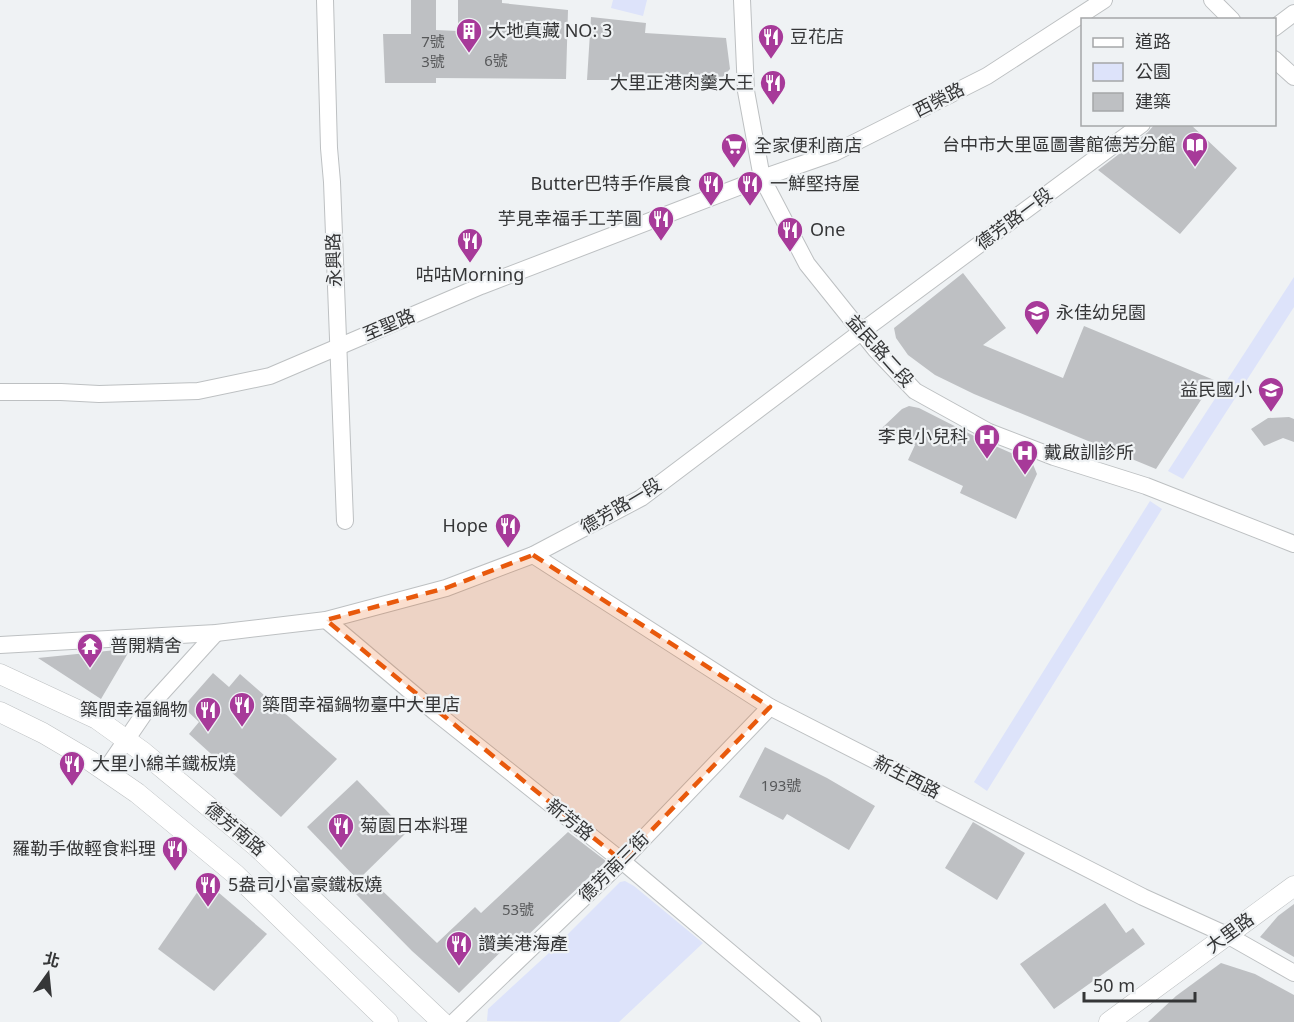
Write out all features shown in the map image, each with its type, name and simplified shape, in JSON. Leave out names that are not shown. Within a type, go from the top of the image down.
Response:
[{"type":"street","name":"永興路","points":[[325,0],[345,521]]},
{"type":"street","name":"益民路二段","points":[[742,0],[746,91],[762,178],[807,264],[861,332],[915,391],[974,425],[1054,457],[1146,486],[1294,544]]},
{"type":"street","name":"西榮路","points":[[762,178],[834,153],[987,76],[1104,0]]},
{"type":"street","points":[[1212,0],[1230,18]]},
{"type":"street","points":[[1276,27],[1294,13]]},
{"type":"street","points":[[1276,60],[1294,77]]},
{"type":"street","name":"德芳路一段","points":[[0,645],[216,633],[326,620],[446,588],[533,555],[641,498],[1139,126]]},
{"type":"street","name":"至聖路","points":[[0,392],[99,394],[198,391],[270,376],[481,285],[762,178]]},
{"type":"street","name":"新生西路","points":[[533,555],[770,707],[1143,897],[1227,935],[1294,973]]},
{"type":"street","name":"新芳路","points":[[326,620],[451,725],[622,861],[813,1022]]},
{"type":"street","points":[[105,771],[148,708],[216,633]]},
{"type":"street","name":"德芳南路","points":[[0,674],[97,719],[126,740],[257,847],[442,1022]]},
{"type":"street","name":"德芳南三街","points":[[454,1022],[622,861],[770,707]]},
{"type":"street","name":"德芳南路","points":[[0,712],[43,733],[137,793],[235,874],[388,1022]]},
{"type":"street","name":"大里路","points":[[1109,1022],[1294,886]]},
{"type":"highlighted area","points":[[533,555],[770,707],[622,861],[326,620],[446,588]]},
{"type":"green space","points":[[613,0],[647,0],[643,16],[611,8]]},
{"type":"green space","points":[[1294,277],[1294,307],[1183,479],[1168,471]]},
{"type":"green space","points":[[1150,501],[1162,509],[987,791],[974,782]]},
{"type":"green space","points":[[625,881],[703,943],[619,1022],[487,1021],[488,1009],[550,952],[620,882]]},
{"type":"building","points":[[411,0],[436,0],[436,30],[458,31],[458,0],[502,0],[502,3],[568,10],[566,79],[436,78],[436,83],[385,83],[383,34],[411,34]]},
{"type":"building","points":[[591,17],[646,23],[645,33],[726,38],[730,69],[721,79],[714,80],[587,80]]},
{"type":"building","points":[[1153,126],[1192,126],[1237,168],[1180,234],[1098,170]]},
{"type":"building","points":[[963,273],[1006,328],[983,345],[1063,378],[1084,326],[1214,380],[1156,469],[974,394],[935,375],[908,355],[896,338],[894,328]]},
{"type":"building","points":[[909,406],[919,408],[1032,462],[1037,474],[1016,519],[960,493],[963,486],[908,460],[915,445],[882,428],[902,409]]},
{"type":"building","points":[[1289,417],[1294,419],[1294,442],[1283,438],[1264,446],[1251,429],[1268,418]]},
{"type":"building","name":"普開精舍","points":[[131,648],[101,699],[38,658],[126,649]]},
{"type":"building","name":"築間幸福鍋物臺中大里店","points":[[213,673],[229,687],[240,674],[337,759],[281,817],[189,734],[199,722],[183,707]]},
{"type":"building","points":[[765,747],[827,778],[875,806],[849,850],[787,814],[783,820],[739,797]]},
{"type":"building","points":[[357,780],[407,832],[358,880],[307,827]]},
{"type":"building","points":[[973,822],[1025,853],[997,900],[945,868]]},
{"type":"building","points":[[568,832],[606,861],[527,936],[522,931],[459,993],[412,951],[353,891],[368,877],[437,943],[475,907],[481,913]]},
{"type":"building","points":[[205,881],[267,934],[214,991],[158,949]]},
{"type":"building","points":[[1105,903],[1126,933],[1133,928],[1145,944],[1054,1009],[1020,964]]},
{"type":"building","points":[[1294,904],[1294,957],[1260,937],[1278,916]]},
{"type":"building","points":[[1221,963],[1255,974],[1294,995],[1294,1022],[1148,1022],[1176,996]]},
{"type":"place","name":"大地真藏 NO: 3","points":[[469,54]]},
{"type":"place","name":"豆花店","points":[[771,60]]},
{"type":"place","name":"大里正港肉羹大王","points":[[773,106]]},
{"type":"place","name":"台中市大里區圖書館德芳分館","points":[[1195,168]]},
{"type":"place","name":"全家便利商店","points":[[734,169]]},
{"type":"place","name":"Butter巴特手作晨食","points":[[711,207]]},
{"type":"place","name":"一鮮堅持屋","points":[[750,207]]},
{"type":"place","name":"芋見幸福手工芋圓","points":[[661,242]]},
{"type":"place","name":"One","points":[[790,253]]},
{"type":"place","name":"咕咕Morning","points":[[470,264]]},
{"type":"place","name":"永佳幼兒園","points":[[1037,336]]},
{"type":"place","name":"益民國小","points":[[1271,413]]},
{"type":"place","name":"李良小兒科","points":[[987,460]]},
{"type":"place","name":"戴啟訓診所","points":[[1025,476]]},
{"type":"place","name":"Hope","points":[[508,549]]},
{"type":"place","name":"普開精舍","points":[[90,669]]},
{"type":"place","name":"築間幸福鍋物臺中大里店","points":[[242,728]]},
{"type":"place","name":"築間幸福鍋物","points":[[208,733]]},
{"type":"place","name":"大里小綿羊鐵板燒","points":[[72,787]]},
{"type":"place","name":"菊園日本料理","points":[[341,849]]},
{"type":"place","name":"羅勒手做輕食料理","points":[[175,872]]},
{"type":"place","name":"5盎司小富豪鐵板燒","points":[[208,908]]},
{"type":"place","name":"讚美港海產","points":[[459,967]]}]
